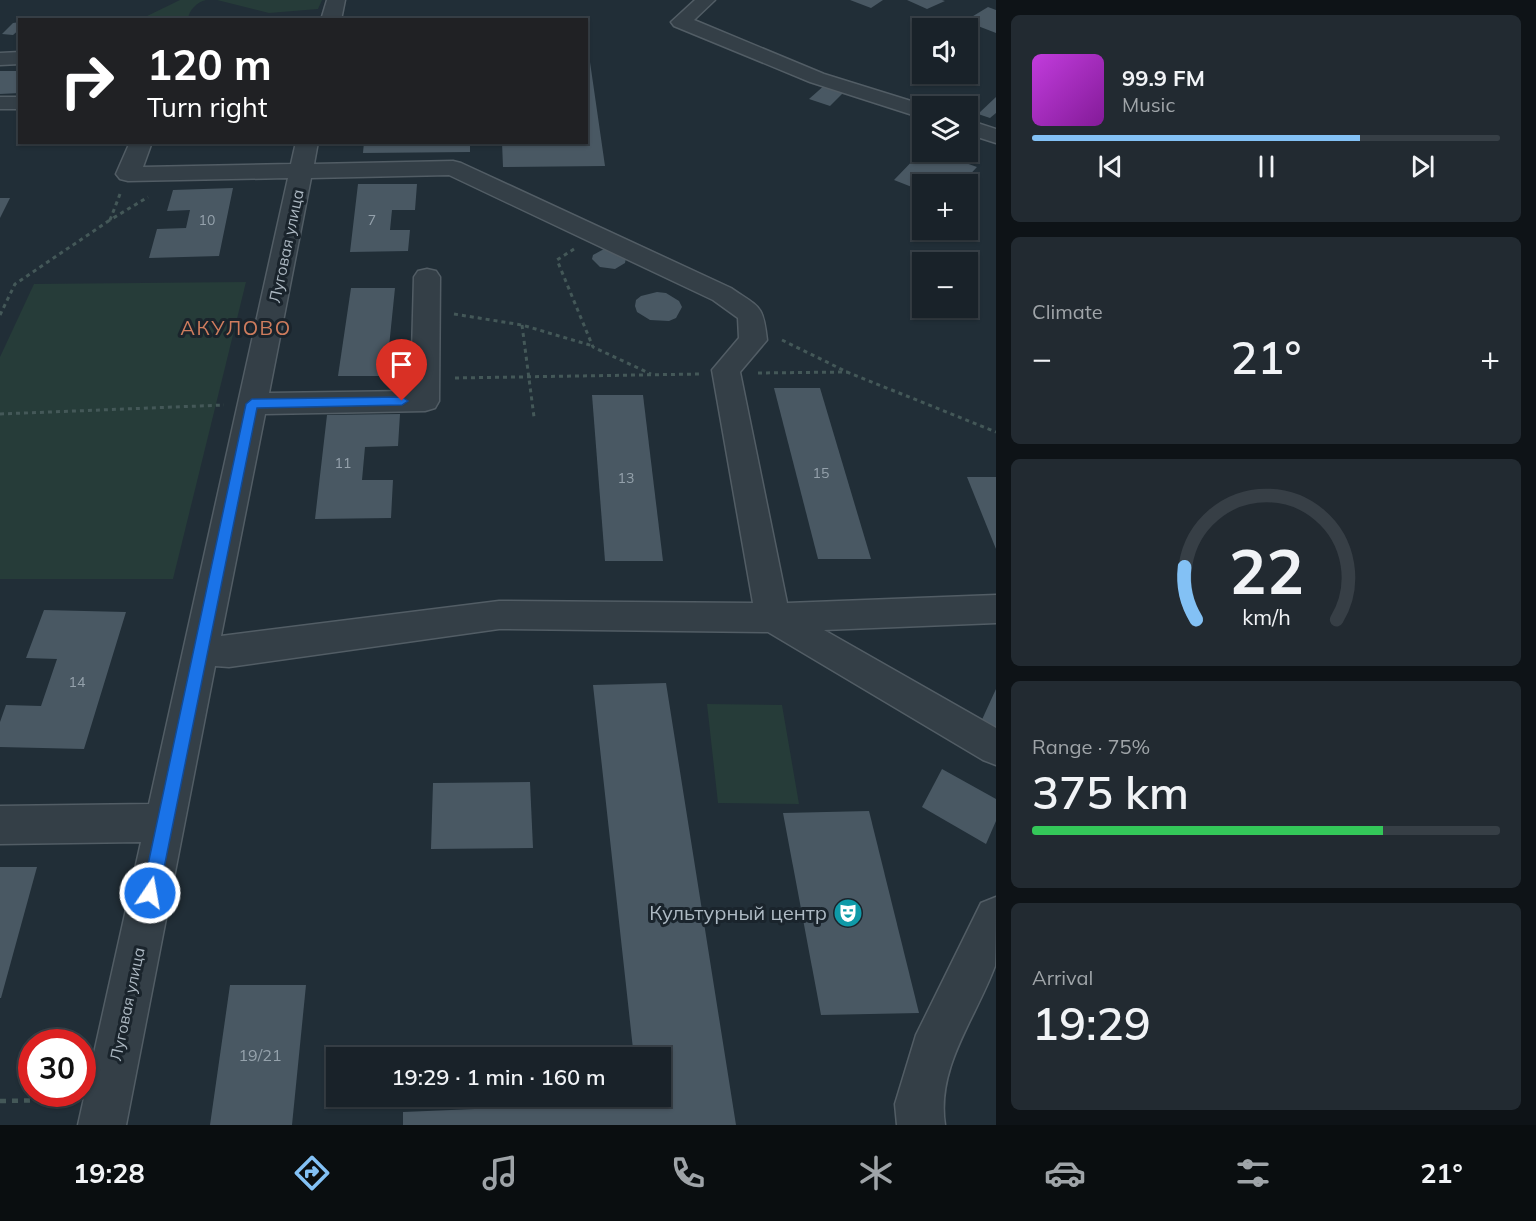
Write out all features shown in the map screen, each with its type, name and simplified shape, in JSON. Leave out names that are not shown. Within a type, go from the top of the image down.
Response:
[{"type":"street","points":[[332,18],[336,0]]},
{"type":"street","points":[[706,0],[681,22],[818,78],[912,109]]},
{"type":"street","points":[[0,59],[18,58]]},
{"type":"street","points":[[0,103],[18,103]]},
{"type":"street","points":[[978,130],[996,136]]},
{"type":"street","points":[[140,144],[128,174],[304,157],[453,168],[722,294],[751,315],[753,340],[726,370],[773,618],[996,748]]},
{"type":"street","name":"Луговая улица","points":[[102,1125],[304,157]]},
{"type":"street","points":[[252,404],[425,401],[428,277]]},
{"type":"street","points":[[200,650],[229,652],[499,615],[773,618],[996,609]]},
{"type":"street","points":[[0,825],[165,823]]},
{"type":"street","points":[[921,1125],[918,1104],[938,1035],[996,918]]},
{"type":"path","points":[[0,315],[15,284],[110,220]]},
{"type":"path","points":[[593,347],[556,260],[597,235]]},
{"type":"path","points":[[425,379],[652,375],[593,347],[522,325],[427,309]]},
{"type":"path","points":[[522,325],[534,417]]},
{"type":"path","points":[[752,326],[847,372],[996,432]]},
{"type":"path","points":[[0,414],[252,404]]},
{"type":"path","points":[[0,1101],[18,1101]]},
{"type":"green space","points":[[180,0],[206,0],[194,7],[188,18],[134,18],[145,17]]},
{"type":"green space","points":[[217,0],[322,0],[318,9],[269,13]]},
{"type":"green space","points":[[246,282],[173,579],[0,579],[0,357],[34,284]]},
{"type":"green space","points":[[707,704],[782,705],[799,804],[718,803]]},
{"type":"building","points":[[850,0],[883,0],[871,8]]},
{"type":"building","points":[[907,0],[942,0],[945,1],[927,9]]},
{"type":"building","points":[[988,7],[996,10],[996,33],[978,26],[978,18],[970,18]]},
{"type":"building","points":[[18,22],[18,31],[13,35],[2,34],[13,23]]},
{"type":"building","points":[[588,62],[590,62],[605,166],[503,167],[502,144],[588,144]]},
{"type":"building","points":[[0,71],[18,71],[18,93],[0,94]]},
{"type":"building","points":[[826,84],[846,90],[830,106],[809,99]]},
{"type":"building","points":[[996,97],[996,113],[990,118],[978,114]]},
{"type":"building","points":[[364,144],[470,144],[470,152],[363,153]]},
{"type":"building","points":[[912,161],[963,162],[977,167],[970,174],[912,174],[912,187],[894,180]]},
{"type":"building","points":[[358,184],[417,184],[415,210],[392,210],[390,230],[410,230],[408,251],[350,252]]},
{"type":"building","points":[[233,188],[219,256],[149,258],[157,229],[186,228],[190,210],[167,211],[173,190]]},
{"type":"building","points":[[0,198],[10,198],[0,218]]},
{"type":"building","points":[[604,249],[611,249],[626,258],[625,263],[615,269],[600,267],[592,259],[593,255]]},
{"type":"building","points":[[351,288],[395,288],[386,376],[338,376]]},
{"type":"building","points":[[657,292],[666,293],[679,301],[682,307],[676,318],[669,321],[650,320],[637,312],[636,300],[641,296]]},
{"type":"building","points":[[774,388],[820,388],[871,559],[818,559]]},
{"type":"building","points":[[592,395],[643,395],[663,561],[605,561]]},
{"type":"building","points":[[400,414],[398,446],[365,447],[362,480],[393,480],[391,518],[315,519],[327,415]]},
{"type":"building","points":[[967,477],[996,477],[996,549]]},
{"type":"building","points":[[44,610],[126,612],[84,749],[0,747],[0,722],[6,705],[41,706],[57,659],[26,658]]},
{"type":"building","points":[[666,683],[736,1125],[403,1125],[403,1112],[520,1107],[671,1107],[671,1047],[633,1047],[593,685]]},
{"type":"building","points":[[996,689],[996,732],[980,724]]},
{"type":"building","points":[[942,769],[996,799],[996,821],[986,844],[922,807]]},
{"type":"building","points":[[530,782],[533,848],[431,849],[433,783]]},
{"type":"building","name":"Культурный центр","points":[[869,811],[919,1013],[821,1015],[783,813]]},
{"type":"building","points":[[0,867],[37,867],[1,998],[0,998]]},
{"type":"building","points":[[230,985],[306,985],[292,1125],[210,1125]]},
{"type":"place","name":"Культурный центр","points":[[848,913]]},
{"type":"district","name":"АКУЛОВО","points":[[236,328]]},
{"type":"route","points":[[150,893],[252,404],[402,401]]}]
